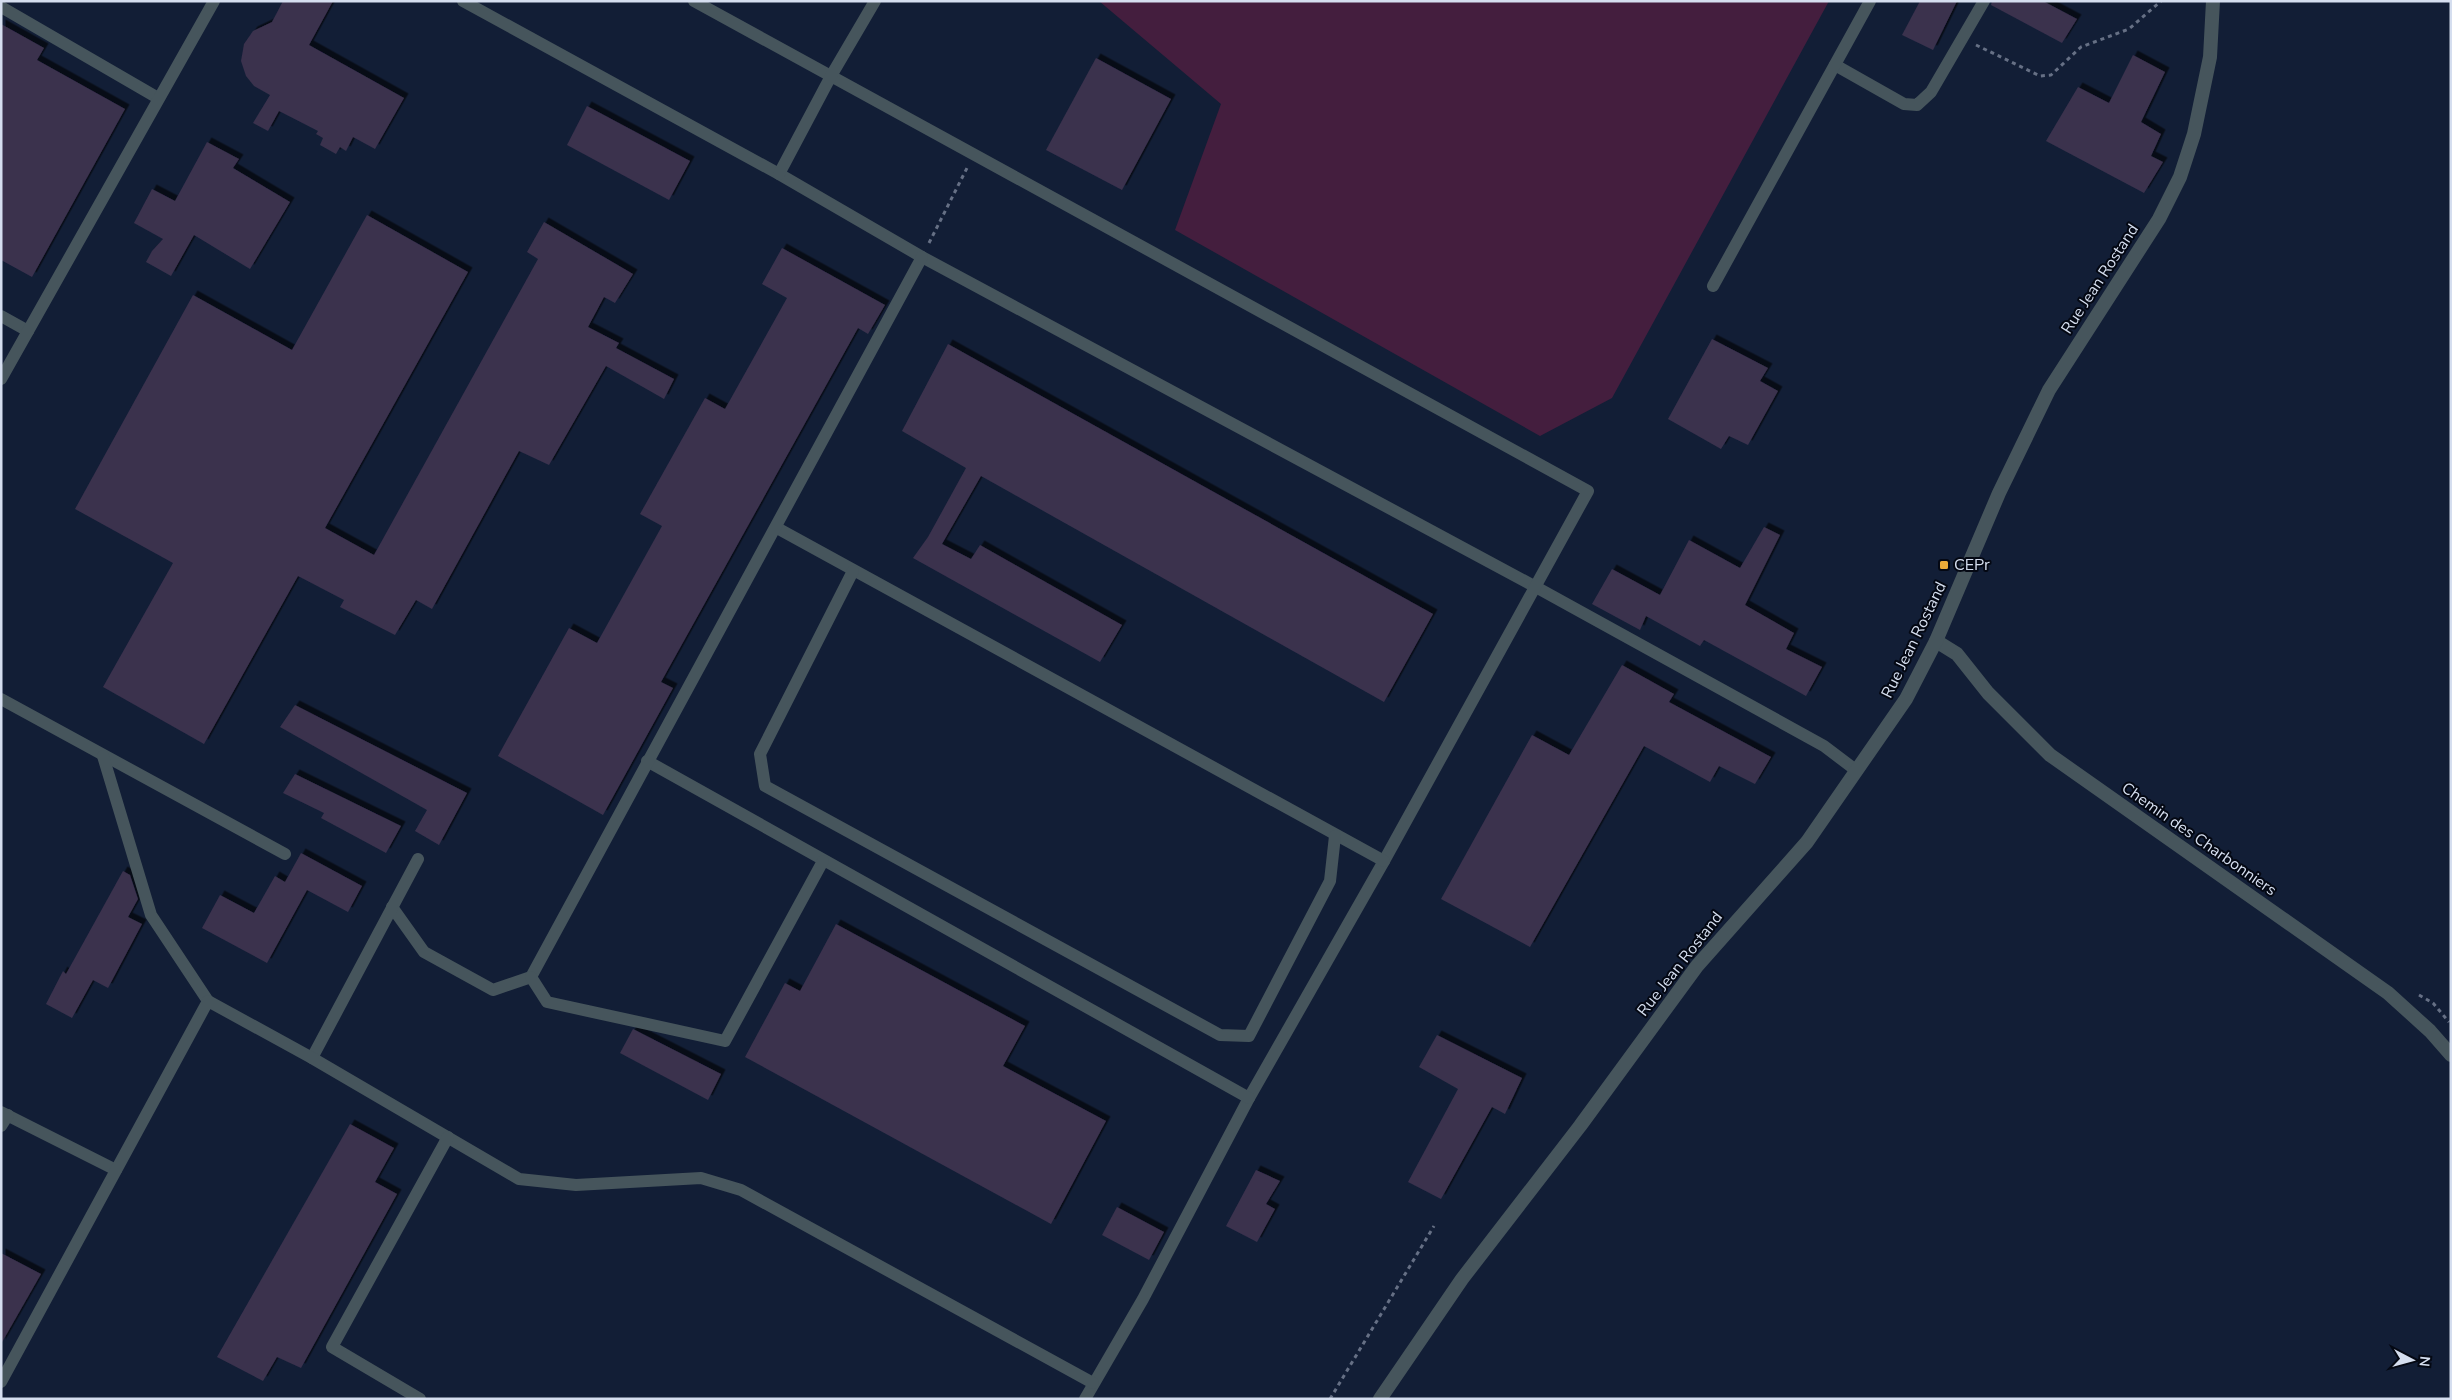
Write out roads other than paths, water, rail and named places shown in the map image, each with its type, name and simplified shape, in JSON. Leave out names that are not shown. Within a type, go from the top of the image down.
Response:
[{"type":"street","name":"Rue Jean Rostand","points":[[1380,1399],[1462,1279],[1580,1126],[1697,966],[1807,842],[1906,699],[1936,641],[1999,493],[2049,390],[2160,218],[2180,177],[2194,134],[2210,56],[2214,1]]},
{"type":"street","name":"Chemin des Charbonniers","points":[[1936,641],[1957,654],[1988,693],[2050,755],[2388,993],[2430,1031],[2451,1055]]},
{"type":"lane","points":[[1,379],[214,1]]},
{"type":"lane","points":[[463,1],[779,174],[922,257],[1534,586],[1824,746],[1857,771]]},
{"type":"lane","points":[[694,1],[1588,491],[1384,861],[1249,1098],[1143,1299],[1085,1399]]},
{"type":"lane","points":[[779,174],[831,76],[875,1]]},
{"type":"lane","points":[[1713,286],[1870,1]]},
{"type":"lane","points":[[1835,65],[1904,104],[1917,105],[1931,92],[1984,1]]},
{"type":"lane","points":[[1,7],[158,98]]},
{"type":"lane","points":[[392,907],[424,952],[493,990],[531,977],[647,761],[777,528],[922,257]]},
{"type":"lane","points":[[1,316],[28,331]]},
{"type":"lane","points":[[777,528],[1334,836],[1384,861]]},
{"type":"lane","points":[[853,571],[760,754],[765,786],[1220,1035],[1250,1036],[1330,881],[1334,836]]},
{"type":"lane","points":[[1,699],[286,854]]},
{"type":"lane","points":[[104,756],[151,915],[208,1001],[312,1058],[518,1179],[576,1185],[701,1178],[741,1190],[1093,1383]]},
{"type":"lane","points":[[647,761],[1249,1098]]},
{"type":"lane","points":[[312,1058],[418,860]]},
{"type":"lane","points":[[531,977],[547,1002],[725,1041],[823,861]]},
{"type":"lane","points":[[1,1382],[208,1001]]},
{"type":"lane","points":[[3,1118],[116,1170]]},
{"type":"lane","points":[[420,1399],[332,1347],[448,1137]]},
{"type":"place","name":"CEPr","points":[[1944,565]]}]
